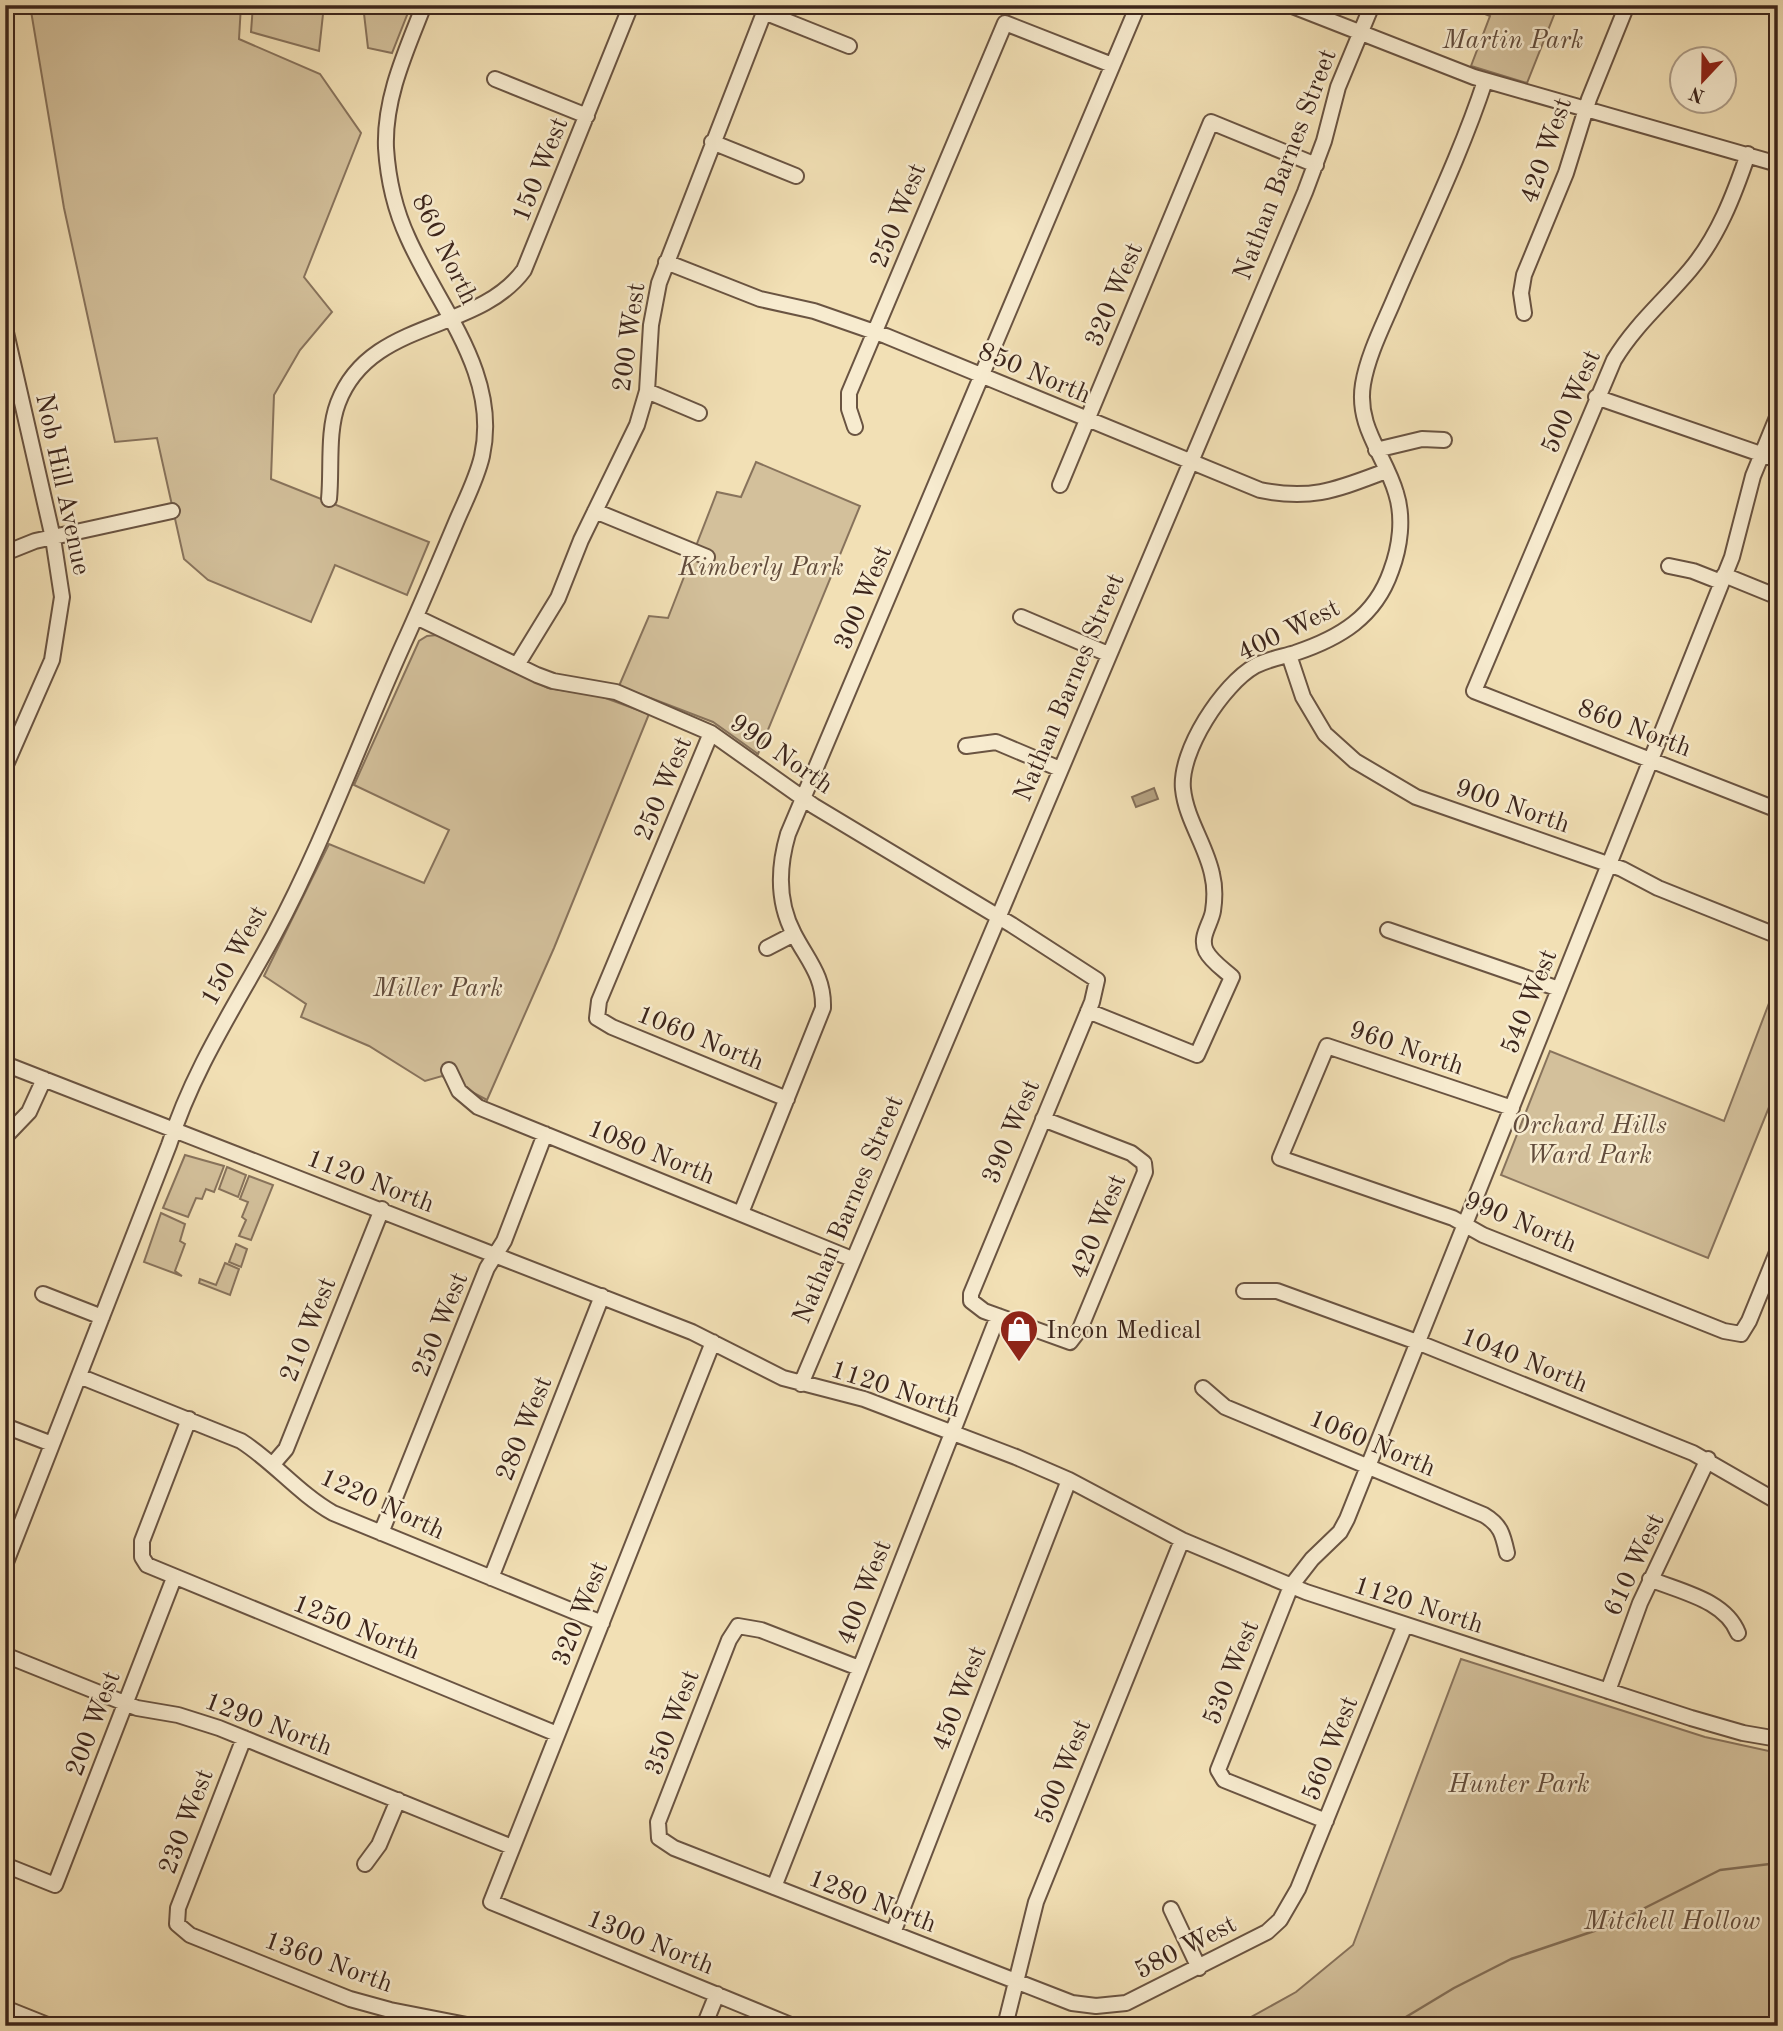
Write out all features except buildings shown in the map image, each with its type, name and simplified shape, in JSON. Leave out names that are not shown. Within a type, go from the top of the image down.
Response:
[{"type":"street","name":"860 North","points":[[424,5],[393,89],[386,148],[397,212],[408,240],[452,318],[474,368]]},
{"type":"street","name":"150 West","points":[[329,499],[335,414],[350,380],[366,362],[386,347],[452,318],[509,286],[524,270],[631,5]]},
{"type":"street","name":"300 West","points":[[741,1213],[823,1008],[821,979],[794,934],[783,903],[781,864],[788,834],[1138,5]]},
{"type":"street","points":[[1290,5],[1485,80],[1778,164]]},
{"type":"street","name":"Nathan Barnes Street","points":[[802,1384],[852,1259],[999,918],[1316,165],[1338,87],[1372,5]]},
{"type":"street","name":"420 West","points":[[1524,313],[1521,293],[1524,275],[1566,173],[1586,109],[1627,5]]},
{"type":"street","points":[[765,9],[849,46]]},
{"type":"street","name":"200 West","points":[[517,665],[558,598],[633,436],[647,391],[653,308],[666,262],[765,9]]},
{"type":"street","name":"250 West","points":[[855,428],[849,409],[849,393],[1005,23],[1112,65]]},
{"type":"street","points":[[495,79],[587,116]]},
{"type":"street","name":"400 West","points":[[1088,1011],[1197,1055],[1232,977],[1211,958],[1204,947],[1204,935],[1213,909],[1214,885],[1210,863],[1186,803],[1183,788],[1185,768],[1198,732],[1234,684],[1252,668],[1346,631],[1365,616],[1383,591],[1395,558],[1400,525],[1397,495],[1365,426],[1362,409],[1365,374],[1485,80]]},
{"type":"street","name":"320 West","points":[[1060,485],[1211,122],[1316,165]]},
{"type":"street","points":[[712,142],[796,176]]},
{"type":"street","name":"500 West","points":[[1475,691],[1596,397],[1614,360],[1633,330],[1683,278],[1708,246],[1724,217],[1748,155]]},
{"type":"street","name":"850 North","points":[[666,262],[760,299],[814,311],[874,333],[1260,490],[1295,496],[1334,491],[1386,471]]},
{"type":"street","name":"Nob Hill Avenue","points":[[5,328],[53,538],[62,597],[58,638],[47,676],[5,766]]},
{"type":"street","name":"150 West","points":[[5,1565],[201,1062],[274,935],[304,875],[416,617],[481,457],[484,405],[474,368]]},
{"type":"street","points":[[647,391],[699,413]]},
{"type":"street","points":[[1596,397],[1675,427],[1778,460]]},
{"type":"street","name":"540 West","points":[[1292,1586],[1312,1559],[1340,1532],[1368,1466],[1723,578],[1762,453],[1778,415]]},
{"type":"street","points":[[1376,450],[1422,439],[1444,440]]},
{"type":"street","points":[[5,553],[53,538],[172,511]]},
{"type":"street","points":[[596,511],[707,557]]},
{"type":"street","points":[[1669,566],[1723,578],[1778,597]]},
{"type":"street","name":"990 North","points":[[416,617],[553,681],[616,692],[711,733],[803,799],[1097,980]]},
{"type":"street","points":[[1021,617],[1108,654]]},
{"type":"street","name":"900 North","points":[[1289,654],[1297,684],[1316,723],[1355,761],[1434,804],[1609,864],[1658,888],[1778,936]]},
{"type":"street","name":"860 North","points":[[1475,691],[1778,810]]},
{"type":"street","name":"250 West","points":[[597,1018],[599,1001],[711,733]]},
{"type":"street","points":[[965,746],[996,742],[1060,769]]},
{"type":"street","points":[[1388,930],[1559,989]]},
{"type":"street","points":[[766,948],[794,934]]},
{"type":"street","name":"390 West","points":[[998,1316],[971,1301],[972,1286],[1088,1011],[1097,980]]},
{"type":"street","name":"1060 North","points":[[597,1018],[612,1027],[787,1098]]},
{"type":"street","name":"960 North","points":[[1280,1158],[1327,1046],[1512,1108]]},
{"type":"street","name":"1120 North","points":[[5,1064],[602,1296],[713,1342],[760,1368],[802,1384],[864,1399],[951,1432],[1069,1480],[1182,1539],[1292,1586],[1720,1727],[1778,1739]]},
{"type":"street","name":"1080 North","points":[[449,1070],[460,1091],[478,1107],[852,1259]]},
{"type":"street","points":[[5,1137],[29,1112],[44,1079]]},
{"type":"street","name":"420 West","points":[[998,1316],[1070,1342],[1080,1329],[1144,1179],[1144,1163],[1131,1153],[1043,1119]]},
{"type":"street","name":"250 West","points":[[381,1533],[487,1268],[504,1241],[545,1134]]},
{"type":"street","name":"990 North","points":[[1280,1158],[1465,1225],[1724,1331],[1741,1334],[1778,1250]]},
{"type":"street","name":"210 West","points":[[272,1464],[286,1449],[382,1209]]},
{"type":"street","name":"1040 North","points":[[1244,1291],[1277,1291],[1417,1342],[1708,1460],[1778,1502]]},
{"type":"street","points":[[43,1294],[102,1317]]},
{"type":"street","name":"280 West","points":[[491,1578],[602,1296]]},
{"type":"street","name":"400 West","points":[[774,1887],[998,1316]]},
{"type":"street","name":"320 West","points":[[491,1902],[713,1342]]},
{"type":"street","name":"1220 North","points":[[79,1376],[241,1441],[317,1504],[381,1533],[601,1622]]},
{"type":"street","name":"1060 North","points":[[1203,1388],[1225,1407],[1495,1521],[1502,1531],[1507,1553]]},
{"type":"street","name":"1250 North","points":[[189,1419],[142,1541],[142,1557],[156,1571],[557,1734]]},
{"type":"street","points":[[5,1426],[52,1444]]},
{"type":"street","name":"610 West","points":[[1608,1691],[1650,1579],[1708,1460]]},
{"type":"street","name":"450 West","points":[[893,1933],[1069,1480]]},
{"type":"street","name":"500 West","points":[[1005,2026],[1035,1902],[1182,1539]]},
{"type":"street","name":"200 West","points":[[5,1865],[55,1885],[174,1578]]},
{"type":"street","points":[[1650,1579],[1720,1608],[1732,1619],[1738,1633]]},
{"type":"street","name":"530 West","points":[[1292,1586],[1218,1770],[1220,1776],[1326,1821]]},
{"type":"street","name":"560 West","points":[[1298,1889],[1405,1625]]},
{"type":"street","name":"350 West","points":[[659,1838],[658,1822],[729,1640],[738,1626],[761,1630],[859,1668]]},
{"type":"street","name":"1290 North","points":[[5,1655],[125,1704],[197,1720],[512,1847]]},
{"type":"street","name":"230 West","points":[[177,1924],[178,1908],[244,1738]]},
{"type":"street","points":[[365,1864],[379,1845],[398,1800]]},
{"type":"street","name":"1280 North","points":[[659,1838],[674,1848],[1072,2003]]},
{"type":"street","name":"580 West","points":[[1072,2003],[1096,2006],[1126,2003],[1199,1968],[1267,1932],[1280,1920],[1298,1889]]},
{"type":"street","name":"1300 North","points":[[491,1902],[793,2026]]},
{"type":"street","points":[[1171,1909],[1199,1968]]},
{"type":"street","name":"1360 North","points":[[177,1924],[190,1935],[350,1999],[472,2026]]},
{"type":"street","points":[[704,2026],[717,1994]]},
{"type":"street","points":[[5,2008],[50,2026]]},
{"type":"green space","points":[[30,5],[241,5],[239,39],[320,74],[361,133],[304,277],[332,312],[300,350],[274,395],[271,479],[429,542],[407,595],[335,565],[311,622],[208,580],[184,559],[157,438],[115,442],[64,208]]},
{"type":"green space","points":[[253,5],[324,5],[319,51],[251,32]]},
{"type":"green space","points":[[363,5],[411,5],[392,53],[368,48]]},
{"type":"green space","name":"Martin Park","points":[[1463,5],[1558,5],[1527,83],[1471,66],[1490,16]]},
{"type":"green space","name":"Kimberly Park","points":[[756,462],[860,506],[758,754],[713,722],[619,686],[649,616],[668,618],[717,492],[741,497]]},
{"type":"green space","name":"Miller Park","points":[[437,635],[548,688],[600,696],[649,714],[554,948],[487,1100],[442,1076],[425,1081],[369,1046],[301,1017],[306,1004],[264,976],[329,844],[424,883],[449,830],[354,785],[419,641],[427,636]]},
{"type":"green space","name":"Orchard Hills Ward Park","points":[[1771,998],[1778,1001],[1778,1085],[1708,1258],[1501,1175],[1550,1051],[1724,1121]]},
{"type":"green space","points":[[185,1155],[224,1166],[214,1192],[206,1189],[202,1199],[196,1198],[188,1217],[163,1208]]},
{"type":"green space","points":[[227,1167],[246,1175],[238,1197],[219,1189]]},
{"type":"green space","points":[[249,1176],[273,1185],[251,1240],[239,1236],[246,1220],[242,1217],[248,1202],[240,1199]]},
{"type":"green space","points":[[161,1213],[185,1224],[180,1241],[185,1244],[175,1271],[182,1276],[144,1262]]},
{"type":"green space","points":[[236,1244],[247,1249],[241,1267],[229,1262]]},
{"type":"green space","points":[[225,1263],[239,1269],[230,1295],[199,1283],[200,1279],[216,1285]]},
{"type":"green space","name":"Mitchell Hollow","points":[[1461,1659],[1705,1737],[1778,1753],[1778,2026],[1235,2026],[1296,1992],[1353,1945]]},
{"type":"shaded area","points":[[1154,788],[1158,799],[1136,807],[1132,797]]},
{"type":"waterway","points":[[1391,2026],[1454,1988],[1511,1959],[1609,1926],[1720,1870],[1778,1863]]},
{"type":"place","name":"Incon Medical","points":[[1019,1363]]},
{"type":"park label","name":"Hunter Park","points":[[1519,1783]]}]
